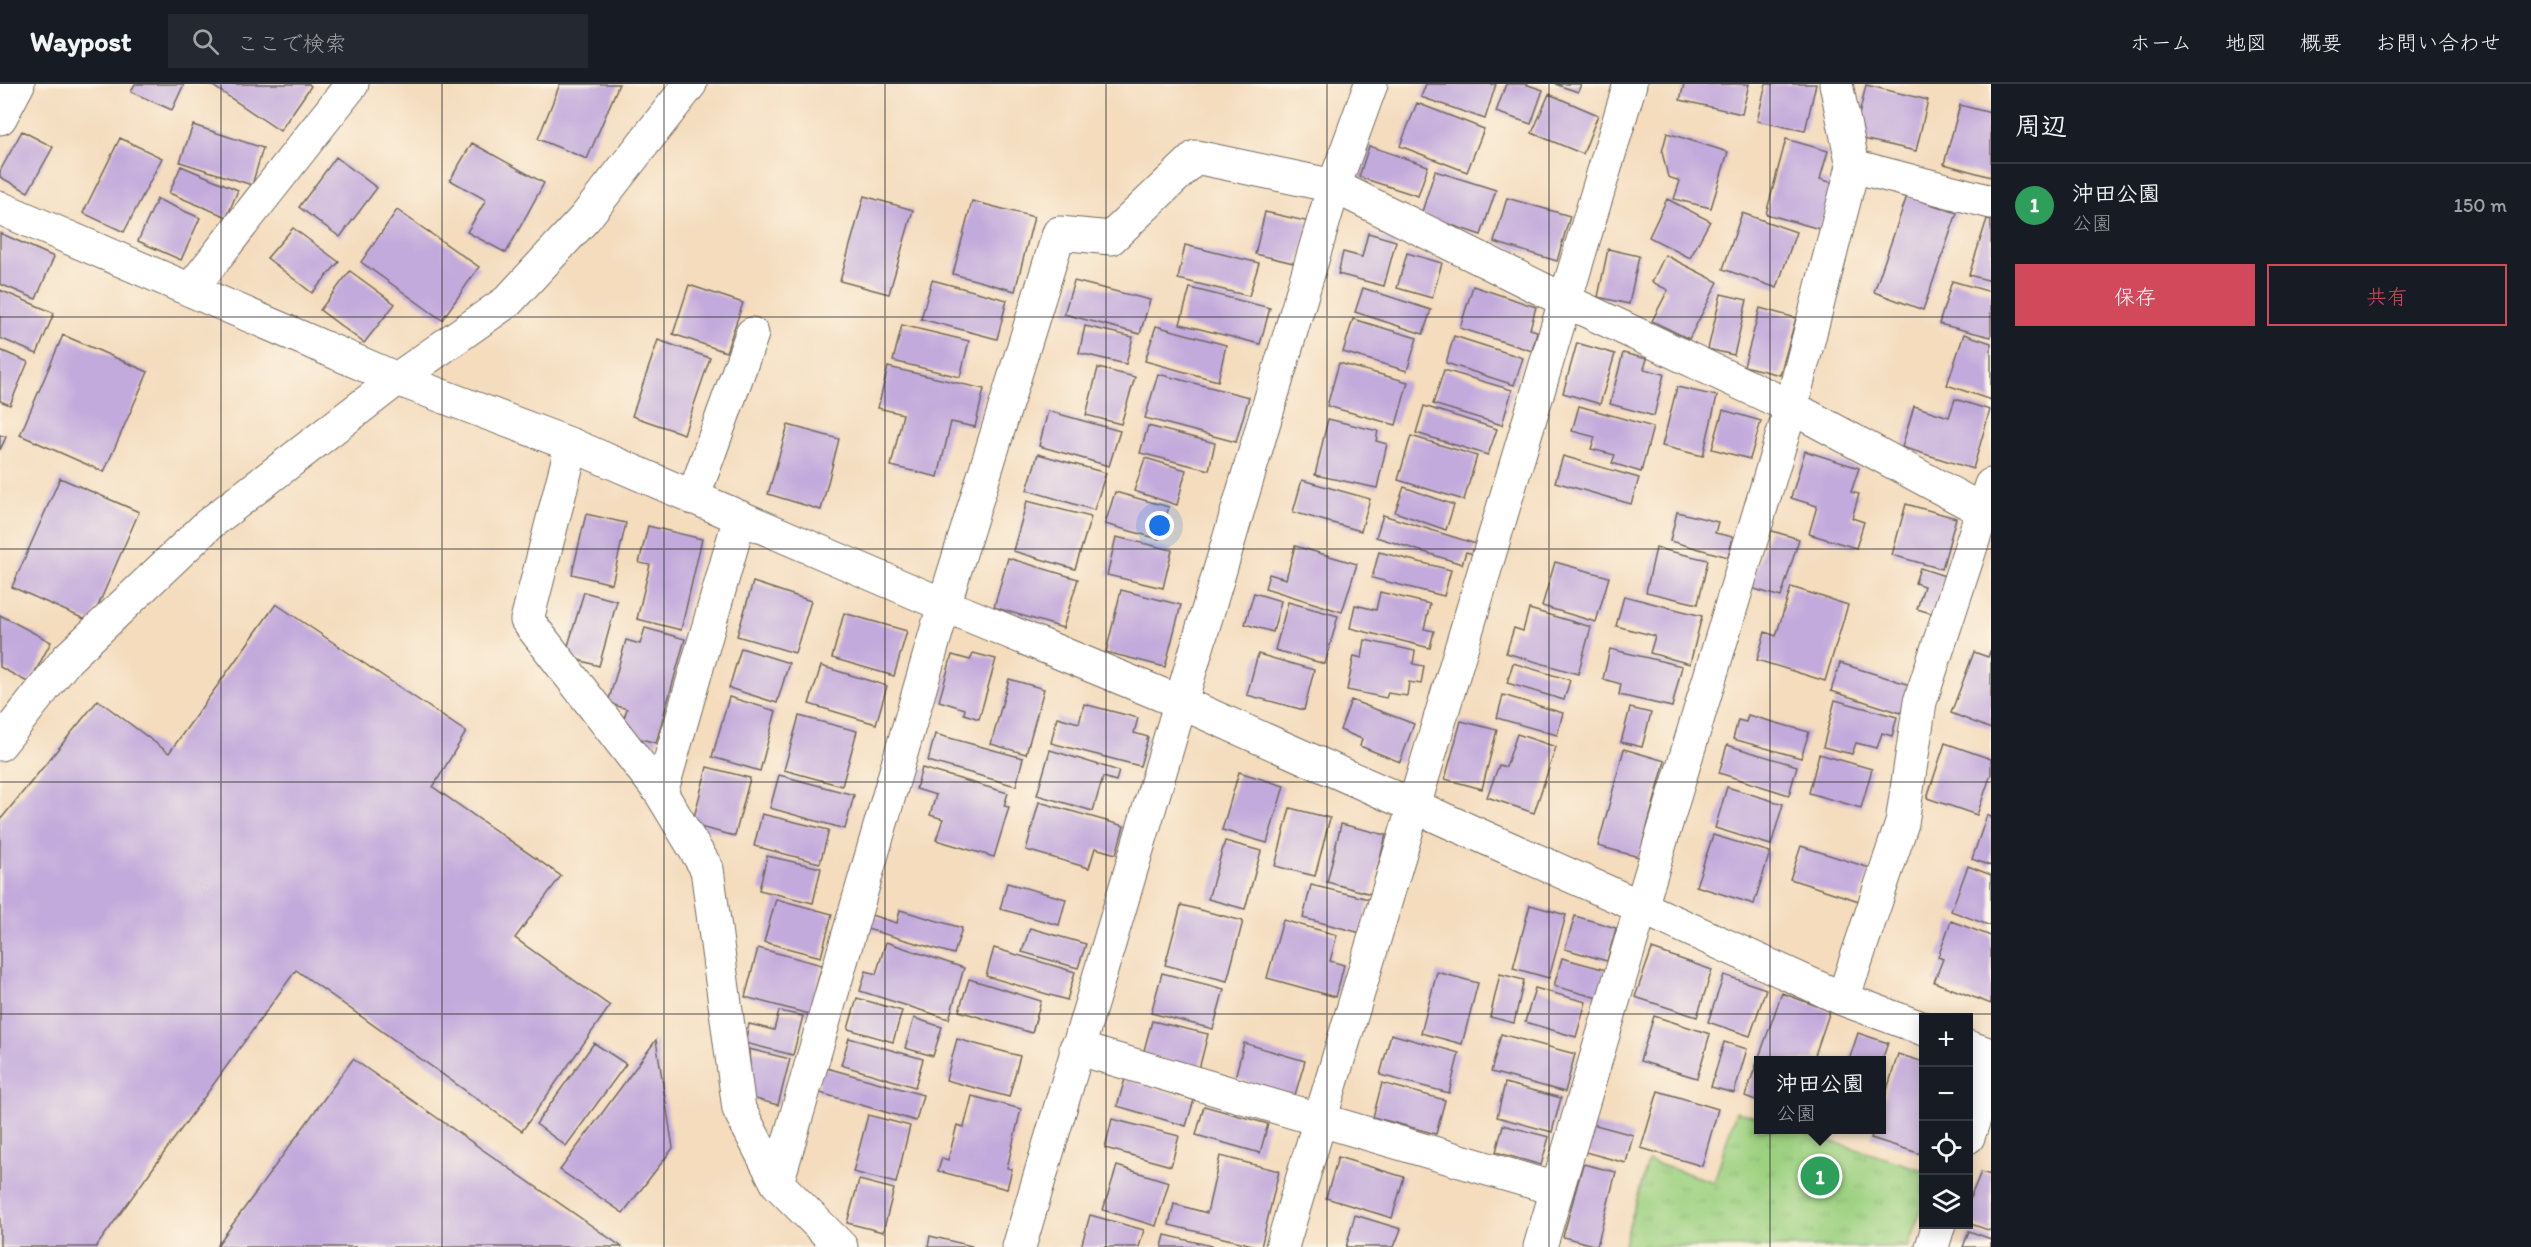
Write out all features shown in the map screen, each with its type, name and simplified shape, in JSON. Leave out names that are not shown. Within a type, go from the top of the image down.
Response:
[{"type":"street","points":[[0,117],[18,84]]},
{"type":"street","points":[[190,290],[352,84]]},
{"type":"street","points":[[0,744],[67,659],[208,524],[397,379],[508,301],[585,218],[690,84]]},
{"type":"street","points":[[1019,1247],[1076,1048],[1182,703],[1334,186],[1371,84]]},
{"type":"street","points":[[1282,1247],[1630,84]]},
{"type":"street","points":[[1540,1247],[1791,407],[1853,166],[1836,84]]},
{"type":"street","points":[[777,1183],[944,605],[1059,233],[1111,238],[1196,157],[1334,186],[1564,300],[1988,503],[1920,702],[1902,823],[1843,999]]},
{"type":"street","points":[[1853,166],[1991,202]]},
{"type":"street","points":[[0,208],[397,379],[572,445],[944,605],[1182,703],[1843,999],[1919,1028]]},
{"type":"street","points":[[693,498],[752,334]]},
{"type":"street","points":[[572,445],[527,620],[661,793],[707,869],[739,1109],[777,1183],[841,1247]]},
{"type":"street","points":[[661,793],[740,517]]},
{"type":"street","points":[[1076,1048],[1556,1189]]},
{"type":"street","points":[[1973,1049],[1991,1055]]},
{"type":"street","points":[[1973,1122],[1991,1069]]},
{"type":"street","points":[[1932,1247],[1937,1229]]},
{"type":"green space","points":[[1736,1111],[1754,1117],[1754,1134],[1808,1134],[1919,1169],[1919,1215],[1908,1247],[1623,1247],[1648,1161],[1714,1182]]},
{"type":"building","points":[[135,84],[184,84],[172,110],[131,92]]},
{"type":"building","points":[[210,84],[309,84],[311,86],[280,131]]},
{"type":"building","points":[[560,84],[619,84],[587,159],[538,139]]},
{"type":"building","points":[[1426,84],[1496,84],[1485,119],[1421,97]]},
{"type":"building","points":[[1506,84],[1525,84],[1543,90],[1531,124],[1496,112]]},
{"type":"building","points":[[1555,84],[1581,84],[1578,92]]},
{"type":"building","points":[[1684,84],[1749,84],[1742,114],[1680,100]]},
{"type":"building","points":[[1766,84],[1816,84],[1805,131],[1757,121]]},
{"type":"building","points":[[1866,85],[1928,100],[1916,151],[1854,137]]},
{"type":"building","points":[[1549,94],[1598,115],[1583,154],[1532,133]]},
{"type":"building","points":[[1417,103],[1484,129],[1467,172],[1400,146]]},
{"type":"building","points":[[1960,105],[1991,113],[1991,177],[1944,164]]},
{"type":"building","points":[[193,125],[263,148],[252,185],[180,162]]},
{"type":"building","points":[[22,131],[53,147],[28,192],[0,177],[0,171]]},
{"type":"building","points":[[1667,133],[1728,152],[1711,208],[1674,199],[1680,181],[1668,177],[1662,152]]},
{"type":"building","points":[[120,138],[162,158],[124,232],[83,213]]},
{"type":"building","points":[[1786,139],[1828,151],[1820,179],[1833,183],[1820,229],[1766,214]]},
{"type":"building","points":[[472,143],[544,183],[506,253],[467,232],[486,200],[450,180]]},
{"type":"building","points":[[1369,146],[1428,166],[1418,196],[1359,177]]},
{"type":"building","points":[[336,157],[377,188],[340,237],[299,207]]},
{"type":"building","points":[[181,166],[238,190],[227,217],[169,193]]},
{"type":"building","points":[[1435,171],[1496,190],[1481,235],[1421,215]]},
{"type":"building","points":[[864,196],[913,210],[889,294],[840,281]]},
{"type":"building","points":[[1907,196],[1957,213],[1923,310],[1874,292]]},
{"type":"building","points":[[1507,198],[1570,216],[1557,261],[1494,242]]},
{"type":"building","points":[[157,199],[200,218],[181,260],[138,241]]},
{"type":"building","points":[[1667,199],[1710,221],[1690,258],[1649,237]]},
{"type":"building","points":[[972,201],[1034,217],[1015,291],[953,274]]},
{"type":"building","points":[[397,210],[479,267],[442,320],[361,262]]},
{"type":"building","points":[[1265,212],[1310,222],[1298,264],[1255,254]]},
{"type":"building","points":[[1742,213],[1796,232],[1777,288],[1723,269]]},
{"type":"building","points":[[1987,219],[1991,220],[1991,281],[1969,275]]},
{"type":"building","points":[[293,228],[339,262],[312,293],[267,258]]},
{"type":"building","points":[[0,233],[54,257],[36,299],[0,284]]},
{"type":"building","points":[[1368,233],[1396,241],[1384,286],[1338,274],[1343,252],[1362,257]]},
{"type":"building","points":[[1185,245],[1259,263],[1249,296],[1178,279]]},
{"type":"building","points":[[1608,249],[1639,256],[1629,304],[1598,297]]},
{"type":"building","points":[[1407,253],[1442,263],[1432,298],[1397,288]]},
{"type":"building","points":[[1665,255],[1718,282],[1689,339],[1652,321],[1668,290],[1652,282]]},
{"type":"building","points":[[350,271],[395,304],[364,343],[320,310]]},
{"type":"building","points":[[932,280],[1007,300],[997,339],[921,319]]},
{"type":"building","points":[[1074,281],[1150,300],[1140,334],[1064,314]]},
{"type":"building","points":[[1952,281],[1991,292],[1991,337],[1939,324]]},
{"type":"building","points":[[689,285],[743,303],[726,352],[673,334]]},
{"type":"building","points":[[1473,286],[1536,307],[1530,329],[1537,331],[1532,351],[1460,328]]},
{"type":"building","points":[[1190,288],[1270,308],[1260,344],[1180,324]]},
{"type":"building","points":[[1363,288],[1431,310],[1423,334],[1355,312]]},
{"type":"building","points":[[0,290],[54,313],[37,354],[0,338]]},
{"type":"building","points":[[1721,294],[1747,300],[1734,355],[1708,349]]},
{"type":"building","points":[[1760,308],[1796,318],[1780,375],[1744,366]]},
{"type":"building","points":[[1353,319],[1417,338],[1407,371],[1343,352]]},
{"type":"building","points":[[902,325],[969,341],[960,377],[893,361]]},
{"type":"building","points":[[1085,326],[1133,337],[1126,364],[1079,353]]},
{"type":"building","points":[[1156,326],[1226,345],[1218,381],[1145,361]]},
{"type":"building","points":[[1964,334],[1991,343],[1991,400],[1947,385]]},
{"type":"building","points":[[63,335],[148,372],[104,472],[20,435]]},
{"type":"building","points":[[1454,336],[1523,358],[1514,385],[1446,363]]},
{"type":"building","points":[[658,340],[710,358],[684,434],[632,416]]},
{"type":"building","points":[[1577,343],[1615,354],[1600,404],[1563,393]]},
{"type":"building","points":[[0,350],[28,362],[10,405],[0,401]]},
{"type":"building","points":[[1623,353],[1647,359],[1644,369],[1664,374],[1654,416],[1610,404]]},
{"type":"building","points":[[1339,363],[1408,382],[1396,425],[1327,406]]},
{"type":"building","points":[[888,367],[984,389],[975,427],[951,422],[938,477],[891,466],[903,414],[878,408]]},
{"type":"building","points":[[1098,368],[1135,377],[1121,424],[1086,415]]},
{"type":"building","points":[[1444,370],[1512,390],[1502,425],[1433,404]]},
{"type":"building","points":[[1158,374],[1249,397],[1236,442],[1145,418]]},
{"type":"building","points":[[1677,387],[1717,396],[1703,456],[1662,446]]},
{"type":"building","points":[[1955,399],[1990,410],[1973,469],[1902,447],[1914,406],[1949,417]]},
{"type":"building","points":[[1424,406],[1497,429],[1488,455],[1416,433]]},
{"type":"building","points":[[1579,406],[1653,427],[1641,472],[1612,463],[1615,455],[1591,449],[1595,437],[1572,431]]},
{"type":"building","points":[[1723,410],[1761,421],[1750,459],[1712,449]]},
{"type":"building","points":[[1048,411],[1120,431],[1109,466],[1039,446]]},
{"type":"building","points":[[1328,419],[1378,431],[1376,441],[1387,444],[1377,488],[1315,475]]},
{"type":"building","points":[[788,425],[839,439],[821,510],[768,494]]},
{"type":"building","points":[[1148,426],[1215,443],[1209,470],[1140,453]]},
{"type":"building","points":[[0,435],[6,437],[0,450]]},
{"type":"building","points":[[1411,436],[1477,456],[1464,500],[1398,480]]},
{"type":"building","points":[[1805,451],[1859,468],[1851,492],[1859,494],[1852,518],[1864,522],[1856,548],[1809,534],[1817,506],[1791,498]]},
{"type":"building","points":[[1038,454],[1106,473],[1094,510],[1027,490]]},
{"type":"building","points":[[1563,456],[1639,478],[1631,504],[1555,482]]},
{"type":"building","points":[[1145,458],[1186,470],[1177,505],[1134,491]]},
{"type":"building","points":[[60,478],[139,512],[91,622],[12,587]]},
{"type":"building","points":[[1302,480],[1370,499],[1361,531],[1293,512]]},
{"type":"building","points":[[1404,487],[1454,505],[1446,530],[1395,512]]},
{"type":"building","points":[[1115,492],[1169,507],[1159,539],[1105,524]]},
{"type":"building","points":[[1027,501],[1091,517],[1075,569],[1013,551]]},
{"type":"building","points":[[1906,504],[1956,518],[1942,569],[1892,555]]},
{"type":"building","points":[[1677,512],[1718,522],[1715,533],[1733,537],[1728,557],[1670,541]]},
{"type":"building","points":[[586,514],[626,523],[612,584],[572,574]]},
{"type":"building","points":[[1383,515],[1476,544],[1473,554],[1466,552],[1462,564],[1376,537]]},
{"type":"building","points":[[648,526],[702,539],[681,630],[637,619],[650,565],[639,563]]},
{"type":"building","points":[[1769,530],[1799,539],[1781,597],[1751,588]]},
{"type":"building","points":[[1116,537],[1172,550],[1163,588],[1107,575]]},
{"type":"building","points":[[1295,546],[1357,564],[1342,612],[1265,588],[1269,574],[1286,579]]},
{"type":"building","points":[[1656,548],[1708,560],[1698,604],[1646,592]]},
{"type":"building","points":[[1379,552],[1451,570],[1444,596],[1372,578]]},
{"type":"building","points":[[1008,558],[1078,579],[1063,628],[994,607]]},
{"type":"building","points":[[1555,562],[1609,577],[1596,622],[1542,606]]},
{"type":"building","points":[[1920,568],[1945,576],[1934,614],[1917,609],[1924,586],[1915,583]]},
{"type":"building","points":[[753,582],[811,601],[795,653],[737,636]]},
{"type":"building","points":[[1791,587],[1848,605],[1825,681],[1757,660],[1765,632],[1776,636]]},
{"type":"building","points":[[1121,590],[1181,605],[1165,667],[1106,652]]},
{"type":"building","points":[[584,592],[617,601],[599,666],[565,656]]},
{"type":"building","points":[[1380,592],[1430,604],[1424,629],[1434,631],[1430,648],[1350,628],[1355,605],[1376,610]]},
{"type":"building","points":[[1254,593],[1281,601],[1273,632],[1245,624]]},
{"type":"building","points":[[1624,596],[1702,616],[1690,664],[1650,653],[1655,636],[1616,626]]},
{"type":"building","points":[[1288,602],[1338,616],[1325,664],[1275,650]]},
{"type":"building","points":[[276,604],[466,732],[433,787],[561,876],[515,938],[610,1006],[522,1131],[296,970],[96,1247],[0,1247],[0,820],[98,700],[169,753]]},
{"type":"building","points":[[1529,609],[1591,627],[1578,674],[1506,653],[1514,628],[1523,631]]},
{"type":"building","points":[[844,613],[907,631],[894,676],[832,658]]},
{"type":"building","points":[[0,615],[51,642],[29,683],[0,667]]},
{"type":"building","points":[[645,628],[685,639],[656,743],[619,733],[627,709],[608,703],[626,640],[640,644]]},
{"type":"building","points":[[1365,640],[1415,651],[1413,664],[1424,666],[1421,684],[1409,682],[1407,696],[1388,693],[1386,698],[1347,690],[1354,656],[1362,658]]},
{"type":"building","points":[[741,648],[789,663],[777,703],[729,688]]},
{"type":"building","points":[[1610,649],[1682,666],[1672,707],[1619,695],[1621,684],[1603,679]]},
{"type":"building","points":[[1991,649],[1991,729],[1951,713],[1974,652],[1988,657]]},
{"type":"building","points":[[973,653],[996,659],[979,719],[964,714],[965,709],[939,701],[952,655],[970,660]]},
{"type":"building","points":[[1258,654],[1314,670],[1304,710],[1247,695]]},
{"type":"building","points":[[1513,663],[1570,680],[1564,700],[1507,683]]},
{"type":"building","points":[[1840,663],[1910,685],[1901,713],[1831,691]]},
{"type":"building","points":[[821,666],[887,686],[876,724],[809,704]]},
{"type":"building","points":[[1009,679],[1044,689],[1026,754],[991,744]]},
{"type":"building","points":[[1503,695],[1563,713],[1557,735],[1497,718]]},
{"type":"building","points":[[729,697],[776,711],[760,771],[712,757]]},
{"type":"building","points":[[1351,700],[1414,724],[1400,762],[1360,746],[1362,739],[1340,730]]},
{"type":"building","points":[[1835,700],[1897,717],[1892,736],[1882,733],[1877,748],[1856,743],[1852,754],[1823,747]]},
{"type":"building","points":[[1084,704],[1138,718],[1134,733],[1148,737],[1140,766],[1051,743],[1057,717],[1079,723]]},
{"type":"building","points":[[1630,708],[1651,713],[1642,747],[1621,742]]},
{"type":"building","points":[[1748,715],[1809,732],[1801,758],[1733,739],[1738,720],[1746,722]]},
{"type":"building","points":[[799,716],[857,731],[842,786],[784,770]]},
{"type":"building","points":[[1461,721],[1497,730],[1482,789],[1445,779]]},
{"type":"building","points":[[935,734],[1023,758],[1016,786],[928,761]]},
{"type":"building","points":[[1517,734],[1556,747],[1534,813],[1487,797],[1499,765],[1506,767]]},
{"type":"building","points":[[1945,743],[1991,759],[1991,774],[1977,815],[1927,798]]},
{"type":"building","points":[[1727,745],[1797,766],[1789,795],[1719,773]]},
{"type":"building","points":[[1624,749],[1665,761],[1639,857],[1598,846]]},
{"type":"building","points":[[1050,750],[1119,771],[1116,781],[1103,777],[1093,811],[1037,795]]},
{"type":"building","points":[[1819,754],[1872,769],[1861,808],[1809,793]]},
{"type":"building","points":[[707,767],[750,778],[735,836],[692,825]]},
{"type":"building","points":[[922,768],[1008,793],[1004,806],[1009,807],[994,857],[936,840],[943,819],[930,815],[936,795],[916,789]]},
{"type":"building","points":[[1239,772],[1284,786],[1267,843],[1222,830]]},
{"type":"building","points":[[779,775],[854,795],[845,829],[770,808]]},
{"type":"building","points":[[1727,787],[1783,804],[1771,845],[1715,828]]},
{"type":"building","points":[[1039,802],[1124,826],[1116,854],[1095,848],[1089,868],[1026,850]]},
{"type":"building","points":[[1290,808],[1330,818],[1315,876],[1275,866]]},
{"type":"building","points":[[762,814],[829,830],[820,863],[754,846]]},
{"type":"building","points":[[1987,815],[1991,817],[1991,866],[1972,859]]},
{"type":"building","points":[[1341,824],[1386,835],[1371,894],[1327,882]]},
{"type":"building","points":[[1713,835],[1770,852],[1754,904],[1696,886]]},
{"type":"building","points":[[1225,841],[1261,851],[1245,909],[1208,899]]},
{"type":"building","points":[[1801,846],[1870,868],[1859,901],[1790,879]]},
{"type":"building","points":[[767,856],[821,868],[813,903],[759,890]]},
{"type":"building","points":[[1968,866],[1991,875],[1991,926],[1951,911]]},
{"type":"building","points":[[1007,883],[1066,899],[1059,925],[1000,909]]},
{"type":"building","points":[[1311,885],[1369,899],[1361,933],[1303,918]]},
{"type":"building","points":[[776,899],[832,914],[821,957],[764,942]]},
{"type":"building","points":[[1181,905],[1243,921],[1227,981],[1165,965]]},
{"type":"building","points":[[1530,905],[1566,915],[1549,978],[1513,968]]},
{"type":"building","points":[[900,910],[962,928],[954,954],[867,929],[871,915],[897,923]]},
{"type":"building","points":[[1575,916],[1616,928],[1607,961],[1565,949]]},
{"type":"building","points":[[1283,920],[1337,935],[1330,961],[1344,965],[1336,997],[1267,978]]},
{"type":"building","points":[[1951,921],[1991,936],[1991,1004],[1934,982],[1943,959],[1938,957]]},
{"type":"building","points":[[1030,928],[1086,944],[1078,968],[1022,952]]},
{"type":"building","points":[[886,942],[964,968],[949,1019],[860,991],[866,971],[876,974]]},
{"type":"building","points":[[758,948],[822,965],[809,1014],[745,997]]},
{"type":"building","points":[[994,948],[1075,972],[1067,1000],[986,976]]},
{"type":"building","points":[[1652,949],[1712,970],[1697,1017],[1635,997]]},
{"type":"building","points":[[1562,958],[1606,970],[1598,998],[1554,986]]},
{"type":"building","points":[[1437,972],[1478,983],[1462,1044],[1421,1033]]},
{"type":"building","points":[[1162,973],[1224,989],[1213,1029],[1151,1013]]},
{"type":"building","points":[[1500,974],[1524,980],[1514,1023],[1490,1017]]},
{"type":"building","points":[[1724,975],[1766,989],[1750,1036],[1708,1022]]},
{"type":"building","points":[[969,979],[1041,1001],[1032,1033],[959,1011]]},
{"type":"building","points":[[1535,988],[1586,1002],[1576,1037],[1525,1022]]},
{"type":"building","points":[[1782,993],[1830,1011],[1815,1056],[1759,1056]]},
{"type":"building","points":[[857,998],[902,1011],[893,1042],[848,1029]]},
{"type":"building","points":[[779,1011],[803,1016],[793,1055],[745,1043],[749,1024],[774,1030]]},
{"type":"building","points":[[1654,1016],[1710,1034],[1697,1078],[1640,1061]]},
{"type":"building","points":[[914,1018],[942,1027],[933,1056],[905,1048]]},
{"type":"building","points":[[1152,1021],[1208,1034],[1199,1069],[1143,1054]]},
{"type":"building","points":[[1858,1033],[1888,1043],[1883,1056],[1850,1056]]},
{"type":"building","points":[[1391,1034],[1459,1053],[1449,1093],[1380,1075]]},
{"type":"building","points":[[1501,1034],[1575,1054],[1565,1092],[1491,1072]]},
{"type":"building","points":[[849,1038],[923,1059],[915,1087],[841,1065]]},
{"type":"building","points":[[957,1039],[1020,1056],[1009,1097],[946,1080]]},
{"type":"building","points":[[656,1040],[673,1148],[623,1213],[560,1170]]},
{"type":"building","points":[[1724,1042],[1747,1049],[1734,1093],[1711,1087]]},
{"type":"building","points":[[594,1043],[626,1064],[566,1146],[536,1124]]},
{"type":"building","points":[[1244,1043],[1305,1061],[1295,1095],[1235,1078]]},
{"type":"building","points":[[749,1049],[790,1059],[778,1105],[752,1098]]},
{"type":"building","points":[[1898,1054],[1919,1060],[1919,1153],[1871,1138],[1872,1134],[1886,1134],[1886,1093]]},
{"type":"building","points":[[353,1059],[622,1247],[216,1247]]},
{"type":"building","points":[[823,1067],[923,1095],[916,1121],[817,1092]]},
{"type":"building","points":[[1754,1071],[1754,1099],[1745,1096]]},
{"type":"building","points":[[1125,1079],[1194,1100],[1186,1126],[1117,1106]]},
{"type":"building","points":[[1382,1083],[1445,1100],[1436,1134],[1373,1117]]},
{"type":"building","points":[[1505,1083],[1561,1098],[1552,1132],[1497,1117]]},
{"type":"building","points":[[1658,1091],[1718,1109],[1702,1166],[1641,1148]]},
{"type":"building","points":[[972,1096],[1021,1109],[1007,1168],[1012,1169],[1007,1189],[938,1171],[942,1158],[948,1160],[957,1125],[964,1127]]},
{"type":"building","points":[[1204,1106],[1268,1124],[1260,1153],[1196,1135]]},
{"type":"building","points":[[868,1115],[910,1126],[896,1183],[853,1172]]},
{"type":"building","points":[[1112,1119],[1179,1136],[1171,1166],[1105,1148]]},
{"type":"building","points":[[1592,1124],[1633,1135],[1626,1163],[1585,1152]]},
{"type":"building","points":[[1503,1125],[1549,1137],[1541,1165],[1496,1152]]},
{"type":"building","points":[[1220,1156],[1279,1171],[1261,1247],[1169,1225],[1174,1204],[1207,1213]]},
{"type":"building","points":[[1338,1157],[1404,1177],[1392,1218],[1326,1198]]},
{"type":"building","points":[[1583,1164],[1616,1172],[1597,1246],[1563,1237]]},
{"type":"building","points":[[1117,1166],[1169,1182],[1156,1226],[1103,1210]]},
{"type":"building","points":[[1981,1172],[1991,1175],[1991,1231],[1973,1225],[1973,1191]]},
{"type":"building","points":[[859,1180],[894,1189],[883,1232],[847,1223]]},
{"type":"building","points":[[1090,1215],[1144,1230],[1139,1247],[1081,1247]]},
{"type":"building","points":[[1355,1215],[1401,1229],[1394,1247],[1346,1247]]},
{"type":"building","points":[[1969,1231],[1991,1239],[1991,1247],[1963,1247]]},
{"type":"building","points":[[1165,1235],[1212,1246],[1212,1247],[1162,1247]]},
{"type":"building","points":[[930,1236],[972,1246],[972,1247],[928,1247]]},
{"type":"place","name":"沖田公園","points":[[1820,1176]]}]
